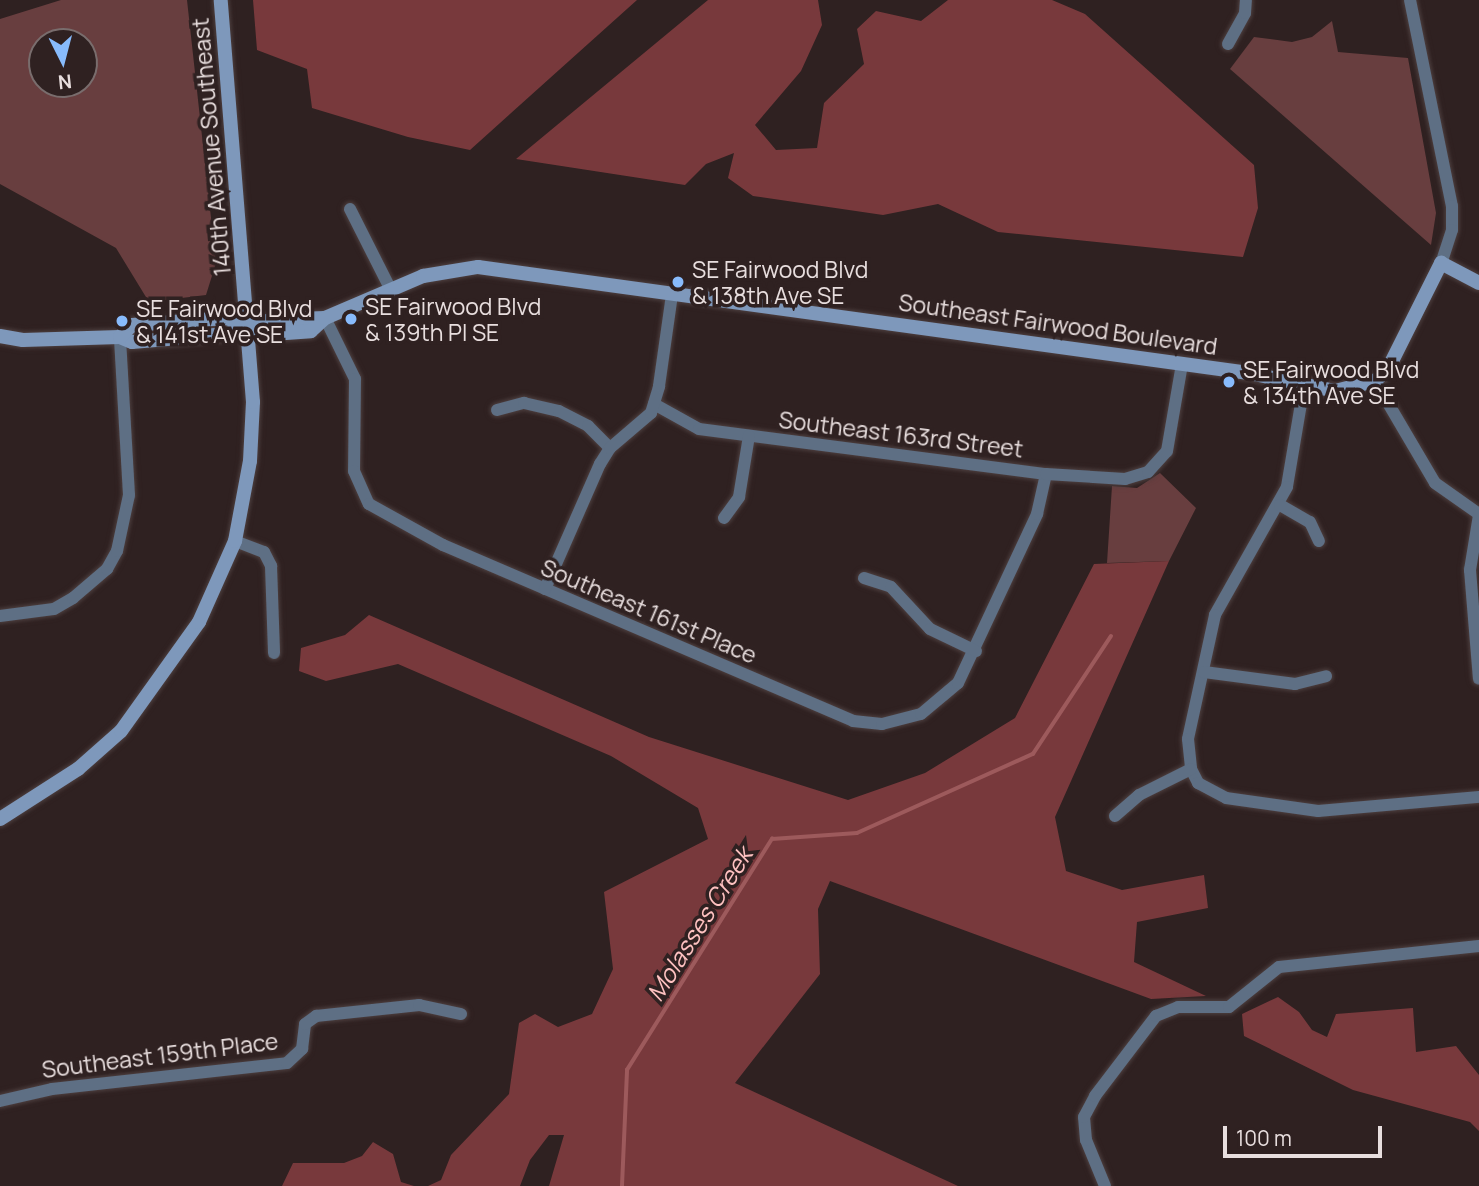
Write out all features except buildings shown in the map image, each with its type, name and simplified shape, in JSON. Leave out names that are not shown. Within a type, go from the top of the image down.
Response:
[{"type":"street","name":"140th Avenue Southeast","points":[[0,820],[78,769],[121,730],[199,622],[235,541],[250,461],[253,402],[221,0]]},
{"type":"street","points":[[1227,44],[1238,28],[1246,0]]},
{"type":"street","points":[[1410,0],[1452,206],[1452,230],[1441,263],[1402,349],[1375,381],[1435,483],[1479,515],[1470,570],[1479,679]]},
{"type":"street","points":[[350,209],[391,290]]},
{"type":"street","points":[[1441,263],[1479,283]]},
{"type":"street","name":"Southeast Fairwood Boulevard","points":[[0,336],[23,340],[120,337],[132,325],[226,318],[272,334],[311,331],[325,318],[391,290],[442,271],[478,267],[1182,363],[1335,391],[1375,381]]},
{"type":"street","points":[[545,589],[610,448],[641,424],[654,404],[672,295]]},
{"type":"street","name":"Southeast 161st Place","points":[[325,318],[355,379],[354,471],[369,504],[443,545],[853,721],[882,724],[921,714],[958,683],[976,651]]},
{"type":"street","points":[[0,616],[54,608],[89,587],[117,551],[129,495],[120,337]]},
{"type":"street","name":"Southeast 163rd Street","points":[[654,404],[699,429],[1046,474],[1125,479],[1148,472],[1167,451],[1182,363]]},
{"type":"street","points":[[1304,386],[1280,505],[1246,555],[1215,615],[1188,738],[1191,769],[1199,783],[1226,798],[1318,811],[1479,797]]},
{"type":"street","points":[[497,410],[512,403],[559,411],[588,426],[610,448]]},
{"type":"street","points":[[724,518],[738,497],[749,436]]},
{"type":"street","points":[[864,578],[891,587],[930,629],[976,651],[1037,514],[1046,474]]},
{"type":"street","points":[[1280,505],[1310,522],[1319,541]]},
{"type":"street","points":[[235,541],[264,552],[271,566],[274,653]]},
{"type":"street","points":[[1204,672],[1295,684],[1326,676]]},
{"type":"street","points":[[1115,816],[1139,795],[1191,769]]},
{"type":"street","points":[[1105,1186],[1087,1140],[1084,1117],[1131,1045],[1156,1016],[1178,1007],[1229,1007],[1279,967],[1479,946]]},
{"type":"street","name":"Southeast 159th Place","points":[[0,1101],[52,1089],[287,1063],[302,1049],[305,1024],[323,1014],[419,1005],[461,1014]]},
{"type":"shaded area","points":[[61,0],[187,0],[216,263],[206,295],[149,302],[116,248],[0,184],[0,19]]},
{"type":"shaded area","points":[[253,0],[637,0],[470,150],[408,137],[312,108],[307,69],[257,50]]},
{"type":"shaded area","points":[[708,0],[818,0],[822,25],[801,71],[755,125],[776,150],[817,148],[824,103],[864,64],[857,29],[876,11],[921,21],[948,0],[1052,0],[1085,14],[1254,165],[1258,208],[1243,257],[998,232],[938,204],[883,215],[753,196],[728,178],[734,153],[706,164],[685,185],[516,159]]},
{"type":"shaded area","points":[[1332,21],[1338,52],[1408,58],[1436,213],[1431,245],[1230,69],[1254,37],[1292,42],[1312,37]]},
{"type":"shaded area","points":[[1160,473],[1196,508],[1169,561],[1107,563],[1112,486],[1137,488]]},
{"type":"shaded area","points":[[1169,561],[1055,817],[1066,871],[1122,890],[1204,875],[1208,908],[1137,922],[1134,962],[1206,996],[1151,999],[830,881],[818,909],[820,974],[735,1083],[958,1186],[549,1186],[564,1135],[549,1135],[530,1160],[520,1186],[428,1186],[441,1180],[451,1155],[509,1094],[519,1023],[535,1014],[558,1027],[592,1014],[613,969],[604,892],[708,839],[698,808],[611,756],[398,664],[326,681],[299,671],[301,648],[345,635],[369,615],[649,737],[848,800],[925,773],[1015,718],[1094,564]]},
{"type":"shaded area","points":[[1278,997],[1299,1012],[1312,1030],[1327,1037],[1336,1014],[1413,1008],[1416,1052],[1456,1046],[1479,1075],[1479,1131],[1470,1122],[1353,1090],[1244,1036],[1242,1014]]},
{"type":"shaded area","points":[[373,1142],[393,1154],[401,1182],[414,1186],[282,1186],[293,1163],[344,1163],[362,1156]]},
{"type":"waterway","name":"Molasses Creek","points":[[622,1186],[627,1070],[772,839],[857,833],[1033,754],[1111,636]]},
{"type":"place","name":"SE Fairwood Blvd & 138th Ave SE","points":[[678,282]]},
{"type":"place","name":"SE Fairwood Blvd & 139th Pl SE","points":[[351,319]]},
{"type":"place","name":"SE Fairwood Blvd & 141st Ave SE","points":[[122,321]]},
{"type":"place","name":"SE Fairwood Blvd & 134th Ave SE","points":[[1229,382]]}]
